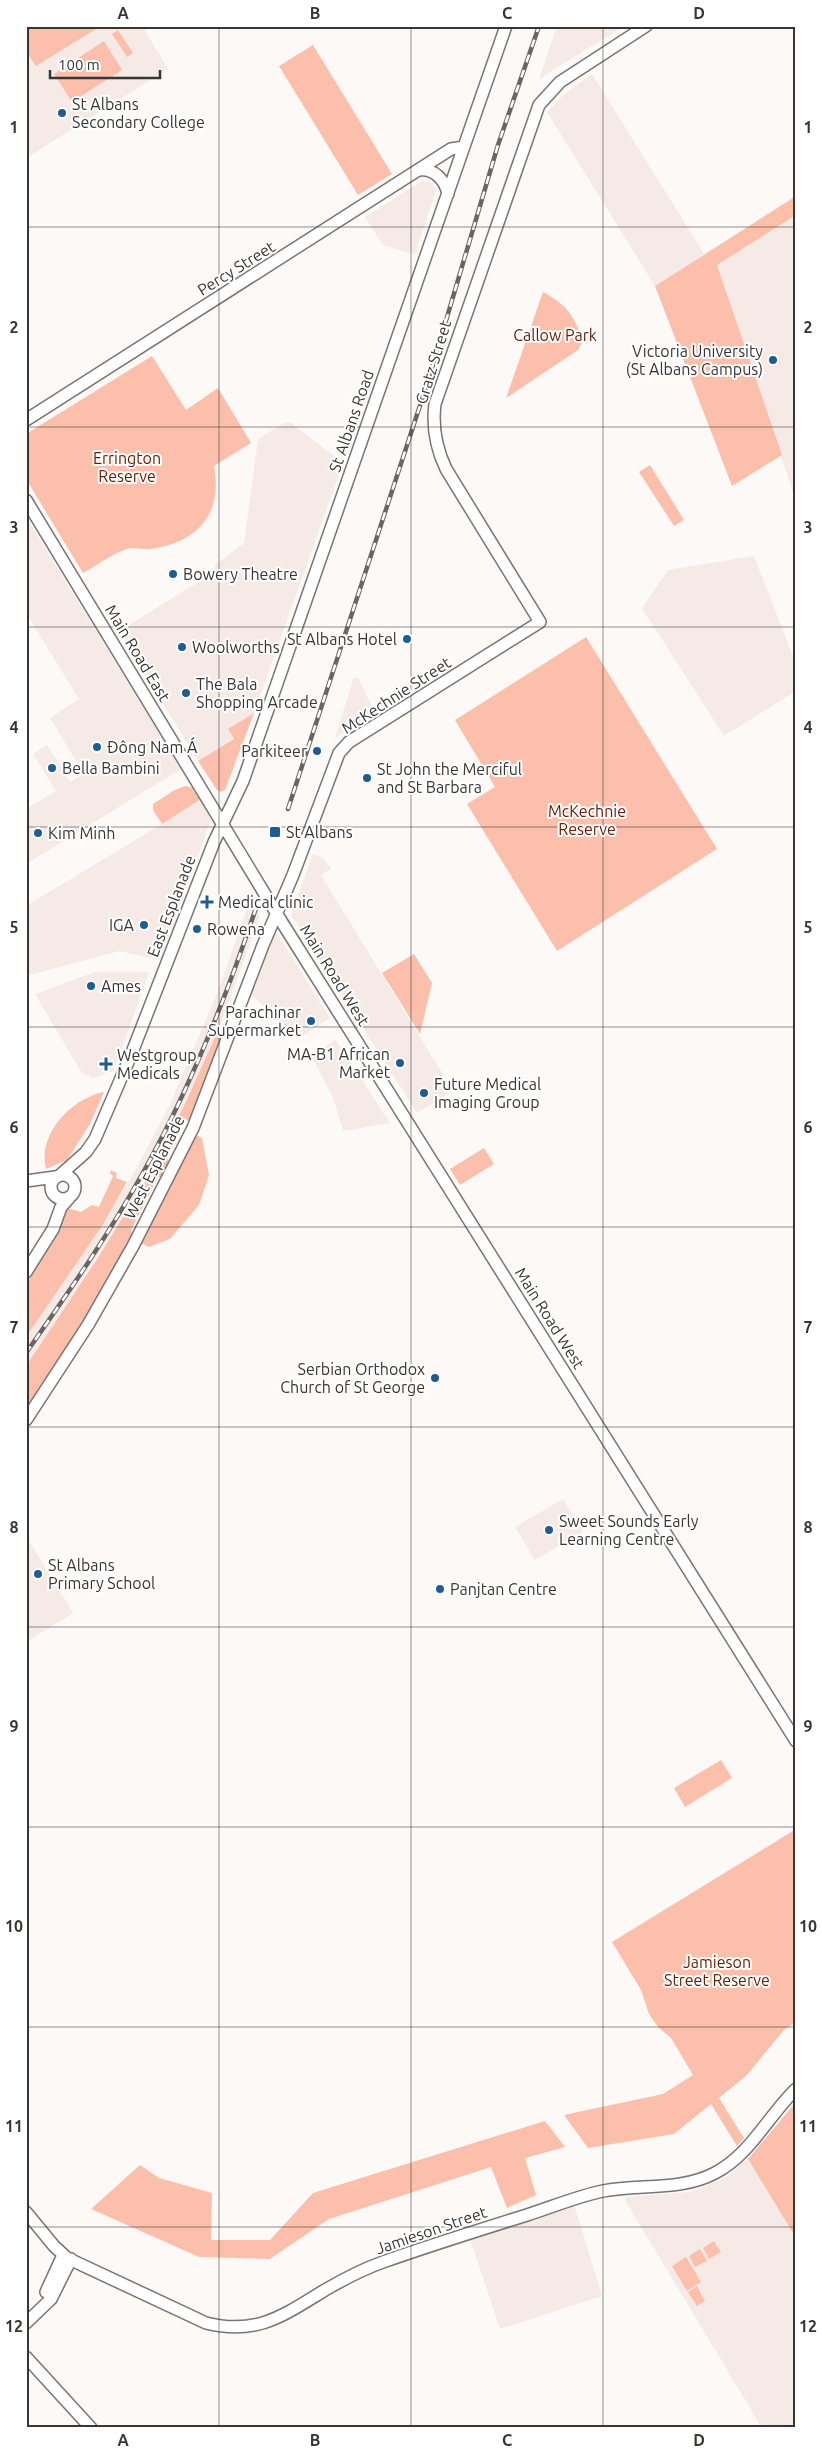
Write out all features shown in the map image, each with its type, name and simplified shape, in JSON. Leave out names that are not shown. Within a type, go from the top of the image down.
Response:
[{"type":"street","name":"St Albans Road","points":[[222,823],[243,781],[265,721],[506,26]]},
{"type":"street","name":"Gratz Street","points":[[540,622],[446,469],[438,452],[433,423],[438,395],[534,117],[543,98],[560,82],[646,26]]},
{"type":"street","name":"Percy Street","points":[[26,420],[451,149],[464,147]]},
{"type":"street","points":[[419,170],[428,170],[444,182],[448,194]]},
{"type":"street","name":"Main Road East","points":[[26,500],[276,912]]},
{"type":"street","name":"McKechnie Street","points":[[276,912],[323,798],[339,753],[354,739],[540,622]]},
{"type":"street","name":"East Esplanade","points":[[57,1176],[76,1162],[95,1138],[120,1083],[222,823]]},
{"type":"street","name":"West Esplanade","points":[[26,1420],[88,1325],[133,1246],[193,1128],[276,912]]},
{"type":"street","name":"Main Road West","points":[[276,912],[796,1741]]},
{"type":"street","points":[[26,1272],[48,1234],[54,1228],[61,1207],[73,1193],[76,1162]]},
{"type":"street","points":[[48,1234],[53,1194],[51,1183],[57,1176]]},
{"type":"street","points":[[26,1181],[66,1176],[74,1183]]},
{"type":"street","points":[[26,1185],[53,1194],[61,1199],[68,1198]]},
{"type":"street","name":"Jamieson Street","points":[[67,2257],[206,2323],[236,2328],[265,2324],[290,2313],[351,2275],[401,2256],[592,2194],[676,2185],[706,2178],[728,2166],[742,2153],[774,2112],[796,2089]]},
{"type":"street","points":[[26,2204],[38,2226]]},
{"type":"street","points":[[26,2212],[67,2257],[51,2299],[30,2319]]},
{"type":"street","points":[[26,2357],[77,2410],[91,2428]]},
{"type":"shaded area","name":"St Albans Secondary College","points":[[26,26],[142,26],[168,69],[26,158]]},
{"type":"shaded area","points":[[557,26],[620,26],[621,28],[539,79]]},
{"type":"shaded area","points":[[592,74],[704,254],[655,286],[547,112],[563,95]]},
{"type":"shaded area","points":[[422,181],[432,183],[436,190],[415,255],[383,245],[365,217]]},
{"type":"shaded area","name":"Victoria University (St Albans Campus)","points":[[796,215],[796,501],[717,265]]},
{"type":"shaded area","points":[[284,423],[291,423],[343,463],[254,713],[228,729],[234,739],[198,761],[119,631],[213,573],[216,564],[244,543],[258,439]]},
{"type":"shaded area","points":[[26,517],[181,769],[26,864],[26,809],[56,791],[33,754],[47,745],[70,782],[84,774],[50,718],[79,699],[26,613]]},
{"type":"shaded area","points":[[754,556],[796,664],[796,691],[724,736],[642,608],[668,570]]},
{"type":"shaded area","points":[[354,677],[359,679],[375,713],[335,738]]},
{"type":"shaded area","points":[[200,801],[211,820],[160,960],[119,951],[26,976],[26,906]]},
{"type":"shaded area","points":[[313,854],[323,858],[331,869],[321,875],[453,1091],[417,1113],[291,915]]},
{"type":"shaded area","points":[[251,906],[259,909],[259,918],[222,1021],[184,1106],[134,1200],[26,1366],[26,1337],[102,1226],[135,1171],[171,1102],[218,991],[247,909]]},
{"type":"shaded area","points":[[275,930],[330,1018],[298,1039],[251,994]]},
{"type":"shaded area","points":[[95,972],[149,972],[114,1071],[93,1078],[82,1073],[35,994]]},
{"type":"shaded area","points":[[336,1040],[390,1123],[343,1131],[334,1100],[311,1055]]},
{"type":"shaded area","name":"Sweet Sounds Early Learning Centre","points":[[563,1499],[583,1532],[535,1560],[515,1527]]},
{"type":"shaded area","name":"St Albans Primary School","points":[[26,1536],[73,1613],[26,1642]]},
{"type":"shaded area","points":[[796,2102],[796,2428],[762,2428],[625,2200],[626,2197],[689,2192],[725,2178],[752,2155]]},
{"type":"shaded area","points":[[574,2204],[602,2296],[500,2329],[470,2239]]},
{"type":"green space","points":[[26,26],[101,26],[36,66],[26,51]]},
{"type":"green space","points":[[118,30],[133,53],[127,57],[112,34]]},
{"type":"green space","points":[[104,41],[122,70],[72,102],[54,74]]},
{"type":"green space","points":[[313,45],[392,174],[358,195],[279,66]]},
{"type":"green space","points":[[796,196],[796,215],[717,265],[782,455],[732,486],[655,286]]},
{"type":"green space","name":"Callow Park","points":[[543,292],[558,301],[569,312],[583,341],[578,350],[506,398]]},
{"type":"green space","name":"Errington Reserve","points":[[152,356],[186,410],[218,388],[251,443],[214,466],[215,498],[204,523],[194,532],[182,540],[168,545],[151,549],[127,549],[83,573],[26,479],[26,434]]},
{"type":"green space","points":[[650,465],[684,520],[674,526],[639,472]]},
{"type":"green space","name":"McKechnie Reserve","points":[[586,637],[717,849],[557,951],[467,804],[495,787],[455,720]]},
{"type":"green space","points":[[254,713],[225,790],[221,792],[217,790],[198,761],[234,739],[228,729]]},
{"type":"green space","points":[[185,786],[194,788],[193,790],[200,800],[162,824],[153,810],[153,804],[173,791]]},
{"type":"green space","points":[[414,954],[432,983],[420,1034],[382,973]]},
{"type":"green space","points":[[216,1035],[224,1039],[190,1123],[185,1118],[167,1157],[170,1167],[162,1182],[160,1177],[158,1177],[131,1230],[134,1239],[26,1416],[26,1366],[97,1259],[144,1183],[184,1106]]},
{"type":"green space","points":[[104,1092],[90,1124],[67,1160],[46,1169],[47,1143],[52,1131],[60,1120],[80,1102]]},
{"type":"green space","points":[[196,1135],[202,1138],[209,1175],[199,1205],[170,1239],[149,1247],[140,1243],[192,1137]]},
{"type":"green space","points":[[484,1148],[494,1164],[460,1185],[450,1169]]},
{"type":"green space","points":[[111,1170],[117,1173],[116,1178],[127,1182],[102,1226],[26,1337],[26,1285],[58,1230],[61,1216],[67,1208],[81,1212],[92,1205],[99,1207],[113,1176],[110,1173]]},
{"type":"green space","points":[[721,1760],[732,1778],[685,1807],[674,1788]]},
{"type":"green space","name":"Jamieson Street Reserve","points":[[796,1829],[796,2022],[784,2030],[747,2075],[719,2098],[744,2138],[737,2146],[711,2104],[674,2134],[588,2148],[564,2115],[663,2094],[693,2075],[671,2038],[658,2027],[649,2014],[641,1990],[612,1942]]},
{"type":"green space","points":[[796,2102],[796,2231],[793,2233],[748,2159]]},
{"type":"green space","points":[[545,2121],[565,2147],[525,2158],[536,2195],[507,2208],[491,2167],[329,2219],[270,2259],[199,2257],[91,2209],[140,2165],[159,2178],[212,2193],[211,2240],[270,2240],[313,2193]]},
{"type":"green space","points":[[714,2241],[721,2252],[709,2259],[703,2248]]},
{"type":"green space","points":[[700,2249],[707,2261],[695,2267],[689,2256]]},
{"type":"green space","points":[[686,2257],[701,2282],[687,2291],[672,2266]]},
{"type":"green space","points":[[697,2286],[705,2301],[697,2306],[688,2292]]},
{"type":"railway","points":[[288,809],[429,378],[498,145],[539,26]]},
{"type":"railway","points":[[26,1353],[103,1240],[132,1193],[162,1138],[207,1041],[256,908]]},
{"type":"place","name":"St Albans Secondary College","points":[[62,113]]},
{"type":"place","name":"Victoria University (St Albans Campus)","points":[[773,360]]},
{"type":"place","name":"Bowery Theatre","points":[[173,574]]},
{"type":"place","name":"St Albans Hotel","points":[[407,639]]},
{"type":"place","name":"Woolworths","points":[[182,647]]},
{"type":"place","name":"The Bala Shopping Arcade","points":[[186,693]]},
{"type":"place","name":"Đông Nam Á","points":[[97,747]]},
{"type":"place","name":"Parkiteer","points":[[317,751]]},
{"type":"place","name":"Bella Bambini","points":[[52,768]]},
{"type":"place","name":"St John the Merciful and St Barbara","points":[[367,778]]},
{"type":"place","name":"St Albans","points":[[275,832]]},
{"type":"place","name":"Kim Minh","points":[[38,833]]},
{"type":"place","name":"Medical clinic","points":[[207,902]]},
{"type":"place","name":"IGA","points":[[144,925]]},
{"type":"place","name":"Rowena","points":[[197,929]]},
{"type":"place","name":"Ames","points":[[91,986]]},
{"type":"place","name":"Parachinar Supermarket","points":[[311,1021]]},
{"type":"place","name":"MA-B1 African Market","points":[[400,1063]]},
{"type":"place","name":"Westgroup Medicals","points":[[106,1064]]},
{"type":"place","name":"Future Medical Imaging Group","points":[[424,1093]]},
{"type":"place","name":"Serbian Orthodox Church of St George","points":[[435,1378]]},
{"type":"place","name":"Sweet Sounds Early Learning Centre","points":[[549,1530]]},
{"type":"place","name":"St Albans Primary School","points":[[38,1574]]},
{"type":"place","name":"Panjtan Centre","points":[[440,1589]]}]
